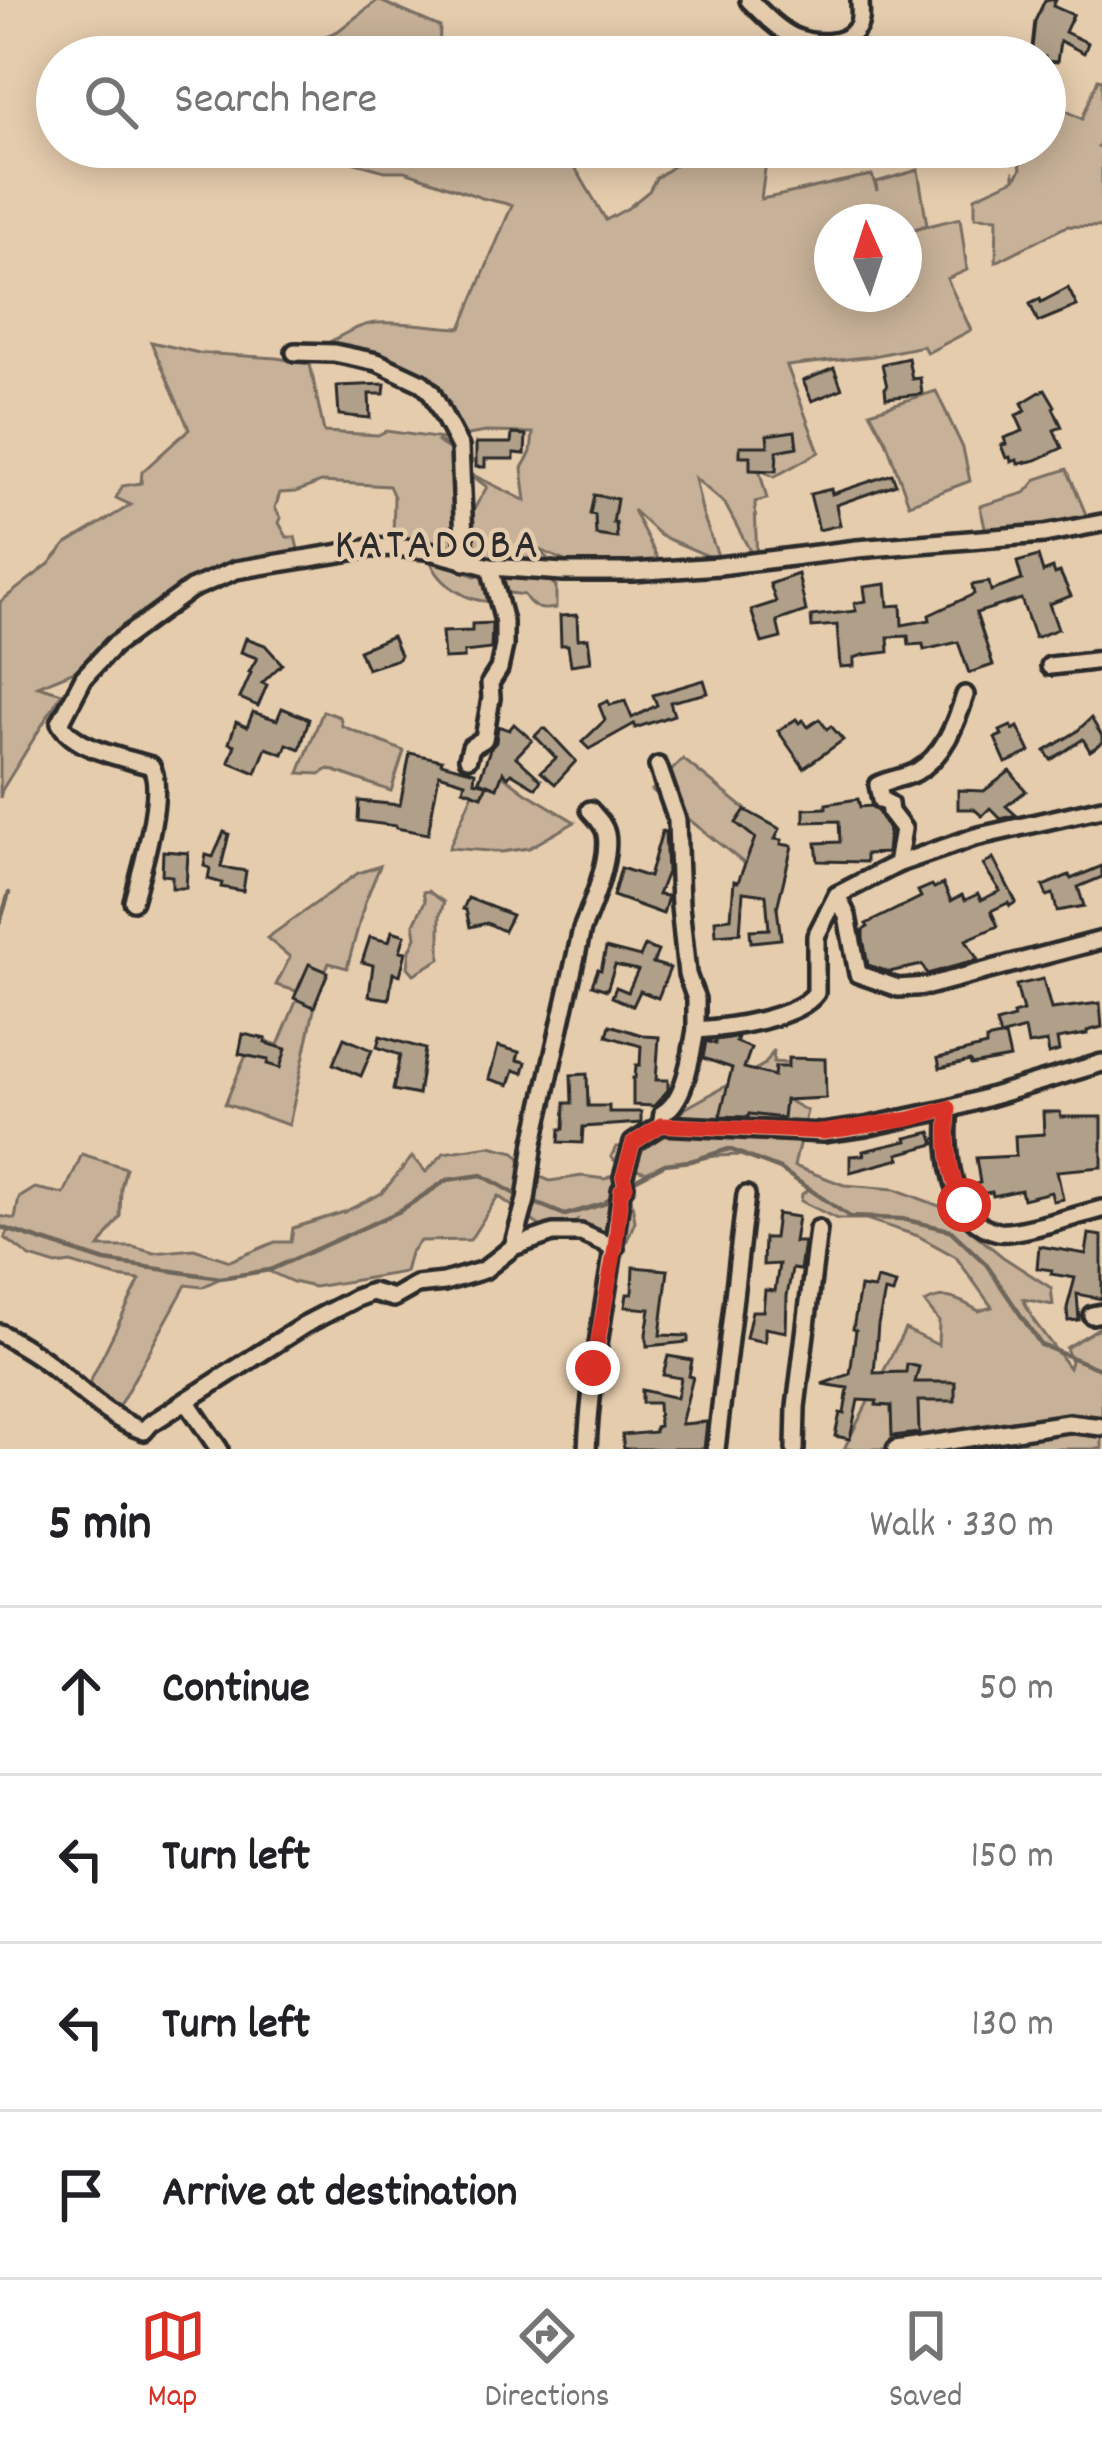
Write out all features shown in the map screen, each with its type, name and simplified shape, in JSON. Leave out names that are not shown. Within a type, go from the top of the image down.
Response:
[{"type":"street","points":[[749,0],[792,36]]},
{"type":"street","points":[[848,36],[861,23],[860,0]]},
{"type":"street","points":[[295,352],[334,353],[377,362],[431,392],[460,447],[465,562]]},
{"type":"street","points":[[133,901],[146,857],[156,773],[151,766],[89,746],[61,724],[84,676],[113,646],[191,589],[236,570],[393,547],[426,550],[490,567],[632,572],[1044,534],[1102,523]]},
{"type":"street","points":[[468,758],[471,746],[484,739],[490,682],[499,669],[504,646],[504,622],[490,567]]},
{"type":"street","points":[[1050,666],[1102,660]]},
{"type":"street","points":[[897,864],[903,829],[889,804],[881,800],[877,786],[912,774],[932,759],[950,734],[965,694]]},
{"type":"street","points":[[658,766],[677,820],[687,974],[696,999],[688,1070],[661,1125]]},
{"type":"street","points":[[696,1030],[739,1027],[812,999],[816,993],[816,936],[837,896],[897,864],[975,837],[1102,808]]},
{"type":"street","points":[[513,1247],[582,929],[605,855],[605,828],[590,810]]},
{"type":"street","points":[[837,896],[847,916],[858,974],[898,988],[928,986],[1102,940]]},
{"type":"street","points":[[586,1449],[593,1368],[621,1191],[626,1186],[623,1177],[633,1143],[661,1125],[824,1132],[910,1119],[1102,1063]]},
{"type":"street","points":[[949,1108],[951,1172],[964,1205],[989,1228],[1006,1232],[1102,1208]]},
{"type":"street","points":[[716,1449],[746,1196]]},
{"type":"street","points":[[795,1449],[818,1229]]},
{"type":"street","points":[[0,1333],[44,1360],[90,1400],[144,1431],[306,1324],[356,1298],[372,1292],[393,1298],[416,1286],[461,1278],[484,1270],[513,1247],[553,1233],[591,1236],[615,1248]]},
{"type":"street","points":[[188,1402],[219,1449]]},
{"type":"street","points":[[896,1449],[1068,1424],[1102,1427]]},
{"type":"shaded area","points":[[378,0],[440,27],[440,36],[326,36]]},
{"type":"shaded area","points":[[1098,79],[1102,80],[1102,141],[1098,147],[1102,149],[1102,227],[1067,226],[996,262],[997,218],[975,217],[975,197],[1014,179],[1021,168],[1066,168],[1066,111],[1082,119]]},
{"type":"shaded area","points":[[374,168],[575,168],[606,220],[628,208],[671,168],[765,168],[761,199],[872,175],[877,191],[876,182],[918,170],[927,225],[922,227],[922,204],[814,204],[814,312],[922,312],[922,227],[960,218],[967,270],[947,279],[971,330],[927,353],[923,346],[787,366],[819,452],[774,477],[759,469],[767,499],[755,502],[757,564],[725,504],[695,478],[720,561],[661,536],[633,510],[658,559],[724,566],[594,574],[538,549],[563,574],[413,547],[393,538],[394,497],[389,486],[321,482],[280,493],[275,508],[279,523],[287,537],[295,537],[298,549],[288,557],[288,570],[234,565],[82,668],[38,686],[62,693],[0,798],[0,602],[49,564],[66,544],[131,505],[116,498],[122,486],[141,483],[142,472],[189,429],[151,342],[199,353],[310,364],[324,432],[378,435],[386,431],[457,441],[458,447],[436,441],[458,455],[465,480],[453,490],[461,541],[487,487],[467,472],[526,501],[522,468],[531,452],[533,433],[456,437],[450,403],[369,366],[298,356],[376,323],[461,328],[512,205],[405,171]]},
{"type":"shaded area","points":[[936,391],[963,448],[970,481],[909,504],[870,412]]},
{"type":"shaded area","points":[[1067,469],[1087,517],[1054,532],[987,535],[980,506],[1025,493],[1037,479]]},
{"type":"shaded area","points":[[430,559],[475,576],[548,579],[556,586],[556,608],[537,608],[524,595],[501,592],[497,601],[476,600],[440,577]]},
{"type":"shaded area","points":[[323,711],[340,717],[342,726],[404,751],[391,791],[329,769],[320,774],[299,773]]},
{"type":"shaded area","points":[[683,759],[775,833],[755,872],[652,790]]},
{"type":"shaded area","points":[[486,763],[575,822],[529,848],[502,852],[449,848]]},
{"type":"shaded area","points":[[380,866],[347,968],[329,963],[320,982],[289,1125],[225,1104],[254,1037],[278,1045],[300,992],[276,985],[290,957],[267,938],[358,873]]},
{"type":"shaded area","points":[[423,892],[444,902],[440,959],[414,974],[408,967],[416,937],[414,924],[425,901]]},
{"type":"shaded area","points":[[774,1050],[773,1062],[794,1067],[770,1090],[807,1111],[794,1166],[844,1185],[895,1189],[942,1207],[1003,1257],[1051,1288],[1053,1305],[1023,1299],[1069,1368],[1066,1348],[1102,1326],[1102,1449],[844,1449],[905,1329],[938,1345],[939,1321],[925,1303],[946,1297],[979,1311],[992,1307],[956,1257],[918,1236],[866,1219],[837,1219],[801,1201],[810,1188],[780,1169],[740,1155],[665,1164],[646,1172],[618,1164],[611,1157],[616,1147],[637,1146],[686,1108],[765,1064]]},
{"type":"shaded area","points":[[490,1146],[515,1152],[529,1172],[550,1181],[627,1174],[635,1221],[618,1262],[574,1238],[577,1221],[558,1239],[498,1196],[470,1240],[420,1241],[410,1253],[405,1272],[314,1287],[266,1270],[221,1278],[202,1287],[186,1285],[110,1422],[80,1402],[140,1280],[30,1257],[5,1238],[9,1229],[0,1227],[0,1216],[15,1219],[19,1198],[35,1188],[64,1194],[82,1154],[126,1168],[120,1217],[99,1247],[133,1247],[154,1253],[194,1249],[230,1261],[275,1242],[291,1242],[293,1228],[344,1212],[382,1193],[412,1157],[426,1172],[444,1153]]},
{"type":"building","points":[[1045,0],[1056,0],[1053,6],[1073,15],[1065,32],[1088,43],[1084,53],[1066,44],[1066,36],[1033,36]]},
{"type":"building","points":[[1068,288],[1077,306],[1038,322],[1030,304]]},
{"type":"building","points":[[908,358],[912,379],[920,378],[922,394],[886,398],[882,364]]},
{"type":"building","points":[[834,368],[842,389],[812,401],[803,381]]},
{"type":"building","points":[[385,384],[384,394],[369,394],[370,418],[339,415],[337,386]]},
{"type":"building","points":[[1045,389],[1062,427],[1054,430],[1062,448],[1036,460],[1011,462],[1001,445],[1006,444],[1004,438],[1023,431],[1016,415],[1026,411],[1022,403]]},
{"type":"building","points":[[795,431],[797,447],[777,451],[776,471],[750,470],[750,456],[740,456],[740,446],[768,446],[767,435]]},
{"type":"building","points":[[512,434],[526,435],[525,454],[485,459],[485,467],[476,467],[476,443],[511,443]]},
{"type":"building","points":[[892,474],[896,484],[836,505],[840,525],[819,530],[810,494],[831,489],[832,494]]},
{"type":"building","points":[[594,495],[617,499],[613,523],[617,538],[596,535],[595,515],[590,514]]},
{"type":"building","points":[[1038,556],[1043,572],[1053,568],[1055,574],[1060,572],[1071,596],[1049,604],[1058,629],[1035,638],[1021,599],[976,613],[993,665],[969,673],[958,642],[924,650],[923,644],[909,645],[908,636],[888,637],[889,652],[863,655],[854,658],[854,666],[840,667],[837,625],[812,627],[811,616],[856,611],[854,603],[866,601],[864,587],[886,584],[888,606],[901,605],[902,625],[930,620],[929,615],[974,594],[972,585],[989,582],[991,591],[1022,580],[1017,562]]},
{"type":"building","points":[[798,574],[806,611],[777,621],[781,638],[762,643],[751,610],[776,602],[770,584]]},
{"type":"building","points":[[577,615],[578,639],[588,638],[591,662],[571,665],[568,645],[561,645],[560,616]]},
{"type":"building","points":[[492,623],[491,649],[444,659],[442,632],[472,631],[472,624]]},
{"type":"building","points":[[392,636],[398,659],[367,669],[359,650]]},
{"type":"building","points":[[246,638],[265,645],[282,664],[262,683],[267,685],[258,706],[240,698],[257,658],[241,652]]},
{"type":"building","points":[[704,680],[708,693],[670,702],[674,715],[635,728],[634,724],[589,749],[582,742],[605,720],[599,705],[625,701],[632,718],[657,705],[653,695]]},
{"type":"building","points":[[282,708],[309,719],[300,749],[287,744],[283,754],[266,748],[256,773],[229,762],[236,722],[247,727],[253,712],[277,720]]},
{"type":"building","points":[[1091,718],[1102,743],[1090,751],[1083,739],[1051,760],[1045,751]]},
{"type":"building","points":[[796,719],[808,727],[819,719],[843,740],[804,768],[778,731]]},
{"type":"building","points":[[514,724],[532,740],[516,757],[541,780],[536,788],[503,772],[497,788],[487,784],[482,796],[463,789],[465,782],[439,774],[428,834],[358,821],[359,801],[400,805],[410,753],[475,772],[474,781],[486,784],[479,781],[498,726],[509,730]]},
{"type":"building","points":[[1011,726],[1013,730],[1018,727],[1030,752],[1006,763],[995,738]]},
{"type":"building","points":[[542,729],[576,761],[555,784],[541,772],[556,758],[535,736]]},
{"type":"building","points":[[1010,771],[1026,791],[1006,806],[1016,815],[1001,819],[990,808],[982,816],[974,809],[958,809],[958,790],[984,791]]},
{"type":"building","points":[[858,799],[860,807],[871,806],[878,812],[889,830],[887,853],[866,854],[866,862],[818,861],[816,843],[840,842],[839,821],[804,822],[804,809]]},
{"type":"building","points":[[745,810],[780,829],[775,839],[792,846],[777,908],[781,939],[751,942],[750,930],[769,929],[766,895],[743,892],[740,933],[716,935],[715,920],[731,918],[734,881],[738,882],[755,838],[736,823]]},
{"type":"building","points":[[662,831],[667,872],[658,895],[668,896],[663,914],[613,896],[621,868],[649,877]]},
{"type":"building","points":[[224,832],[229,834],[221,867],[246,871],[243,891],[208,879],[206,855],[213,857]]},
{"type":"building","points":[[163,851],[188,853],[186,888],[172,888],[172,876],[162,875]]},
{"type":"building","points":[[993,858],[1016,902],[991,911],[998,926],[966,940],[978,960],[927,974],[922,965],[889,972],[868,965],[863,938],[866,924],[921,897],[918,891],[932,885],[943,884],[951,901],[978,894],[981,900],[1000,891],[983,865]]},
{"type":"building","points":[[1102,866],[1102,877],[1078,887],[1084,906],[1057,911],[1053,894],[1047,896],[1043,886]]},
{"type":"building","points":[[468,898],[512,915],[504,931],[487,923],[470,927],[463,909]]},
{"type":"building","points":[[392,931],[405,935],[400,975],[393,973],[389,999],[369,996],[373,965],[362,962],[370,937],[389,942]]},
{"type":"building","points":[[645,946],[658,951],[653,963],[670,968],[658,998],[640,991],[633,1006],[612,997],[616,987],[628,992],[638,970],[615,965],[607,990],[592,985],[606,948],[640,957]]},
{"type":"building","points":[[309,964],[328,972],[314,1007],[294,998]]},
{"type":"building","points":[[1043,979],[1051,1009],[1100,1003],[1102,1027],[1057,1039],[1059,1051],[1049,1054],[1047,1042],[1028,1045],[1025,1029],[1000,1036],[996,1023],[1023,1011],[1016,985]]},
{"type":"building","points":[[610,1025],[659,1037],[656,1080],[668,1080],[668,1090],[654,1106],[633,1105],[633,1078],[640,1065],[641,1046],[607,1036]]},
{"type":"building","points":[[243,1034],[286,1049],[280,1068],[267,1064],[268,1060],[239,1054]]},
{"type":"building","points":[[380,1036],[425,1049],[418,1095],[393,1090],[400,1055],[377,1047]]},
{"type":"building","points":[[1005,1036],[1010,1058],[940,1068],[938,1058]]},
{"type":"building","points":[[738,1037],[736,1042],[751,1048],[744,1068],[774,1076],[775,1067],[788,1067],[788,1058],[825,1059],[826,1098],[785,1100],[783,1118],[720,1116],[732,1068],[703,1058],[706,1041],[715,1044],[715,1040]]},
{"type":"building","points":[[344,1038],[372,1050],[361,1076],[333,1064]]},
{"type":"building","points":[[498,1046],[519,1052],[517,1060],[526,1062],[523,1073],[514,1070],[509,1085],[489,1079]]},
{"type":"building","points":[[587,1074],[588,1106],[641,1112],[641,1123],[583,1127],[582,1143],[559,1142],[565,1103],[572,1103],[571,1075]]},
{"type":"building","points":[[1043,1112],[1102,1117],[1102,1167],[1057,1171],[1063,1199],[1053,1201],[1051,1192],[1023,1199],[1021,1190],[973,1195],[972,1185],[980,1183],[976,1158],[1016,1156],[1015,1136],[1044,1134]]},
{"type":"building","points":[[931,1132],[935,1144],[850,1172],[850,1156]]},
{"type":"building","points":[[777,1214],[798,1217],[794,1242],[804,1242],[800,1270],[792,1269],[786,1332],[765,1328],[765,1342],[746,1338],[752,1311],[763,1311],[765,1290],[775,1291],[779,1264],[763,1265],[764,1238],[774,1238]]},
{"type":"building","points":[[1089,1234],[1102,1236],[1102,1299],[1077,1294],[1079,1320],[1068,1321],[1075,1278],[1037,1268],[1039,1246],[1086,1254]]},
{"type":"building","points":[[633,1267],[668,1270],[660,1335],[688,1336],[688,1342],[647,1346],[650,1309],[625,1307],[627,1294],[632,1294]]},
{"type":"building","points":[[877,1279],[896,1284],[893,1294],[885,1292],[874,1373],[906,1372],[907,1364],[919,1367],[915,1382],[955,1382],[955,1401],[918,1401],[919,1433],[892,1436],[891,1406],[858,1400],[850,1439],[835,1436],[848,1388],[822,1384],[850,1374],[860,1287],[874,1289]]},
{"type":"building","points":[[668,1356],[692,1360],[689,1376],[693,1377],[681,1424],[707,1422],[704,1449],[624,1449],[622,1435],[655,1432],[659,1426],[658,1403],[642,1403],[642,1390],[677,1398],[681,1378],[663,1375]]},
{"type":"waterway","points":[[0,922],[9,893]]},
{"type":"waterway","points":[[629,1183],[665,1164],[729,1149],[780,1169],[850,1217],[902,1219],[950,1230],[986,1264],[1041,1345],[1102,1370]]},
{"type":"waterway","points":[[0,1227],[105,1261],[220,1278],[270,1270],[398,1212],[447,1180],[482,1175],[522,1198]]},
{"type":"waterway","points":[[533,1202],[565,1215],[603,1204],[616,1194]]},
{"type":"district","name":"KATADOBA","points":[[438,548]]},
{"type":"route","points":[[593,1368],[626,1166],[633,1143],[661,1125],[824,1132],[949,1108],[948,1156],[964,1205]]}]
